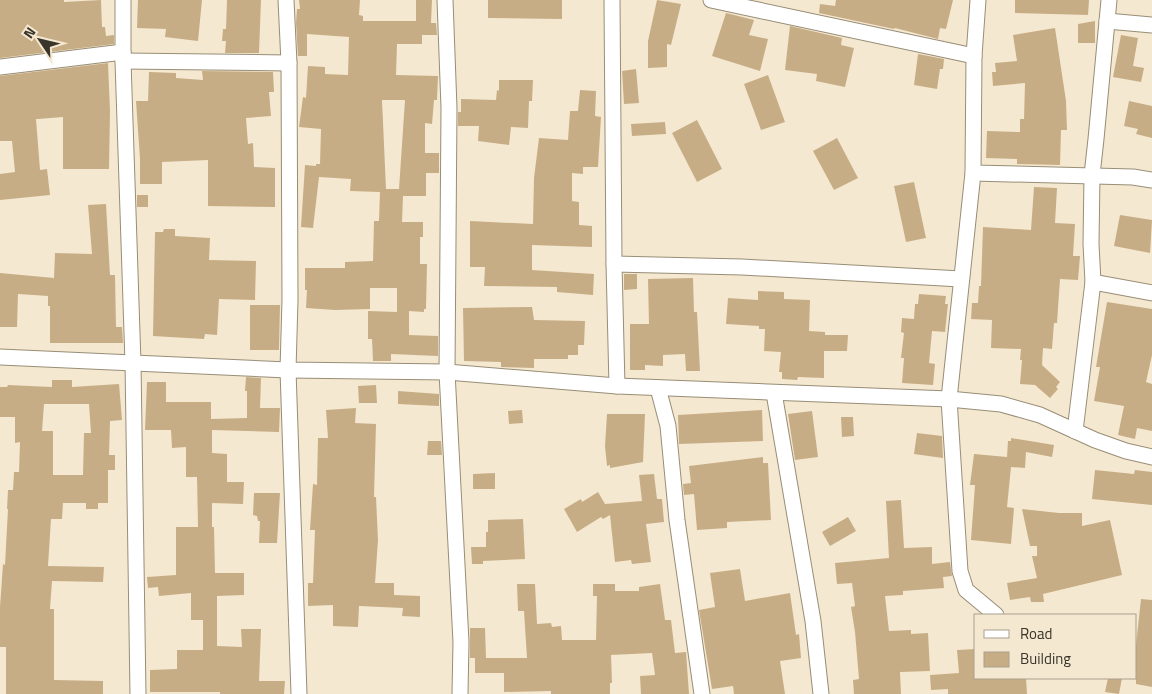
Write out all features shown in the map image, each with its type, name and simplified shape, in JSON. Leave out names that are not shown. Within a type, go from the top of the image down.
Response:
[{"type":"street","points":[[123,0],[123,56],[133,363],[138,694]]},
{"type":"street","points":[[286,0],[289,63],[290,300],[288,370],[299,694]]},
{"type":"street","points":[[445,0],[450,108],[447,372],[461,642],[460,694]]},
{"type":"street","points":[[612,0],[617,386]]},
{"type":"street","points":[[711,0],[974,56]]},
{"type":"street","points":[[978,0],[974,56],[973,173],[949,400],[960,571],[966,590],[995,614]]},
{"type":"street","points":[[1075,430],[1093,282],[1091,244],[1092,175],[1109,0]]},
{"type":"street","points":[[1107,21],[1152,25]]},
{"type":"street","points":[[0,67],[123,56],[289,63]]},
{"type":"street","points":[[973,173],[1092,175],[1152,180]]},
{"type":"street","points":[[614,264],[742,267],[961,279]]},
{"type":"street","points":[[1093,282],[1152,293]]},
{"type":"street","points":[[0,357],[288,370],[447,372],[617,386],[949,400],[1001,404],[1040,415],[1095,440],[1126,451],[1152,457]]},
{"type":"street","points":[[658,388],[668,426],[677,520],[702,694]]},
{"type":"street","points":[[774,393],[813,622],[821,694]]},
{"type":"building","points":[[0,0],[64,0],[64,2],[101,0],[102,27],[105,27],[106,36],[114,35],[114,44],[0,58]]},
{"type":"building","points":[[138,0],[202,0],[198,41],[165,37],[166,29],[137,28]]},
{"type":"building","points":[[227,0],[261,0],[259,53],[225,53],[226,41],[222,41],[223,29],[226,29]]},
{"type":"building","points":[[299,0],[360,0],[359,15],[363,16],[363,21],[416,21],[416,0],[432,0],[431,23],[436,23],[437,35],[422,35],[422,44],[397,44],[396,75],[438,76],[437,100],[434,100],[432,124],[425,123],[425,153],[439,153],[439,173],[426,173],[426,196],[403,196],[402,222],[423,222],[423,237],[420,237],[420,264],[427,264],[426,309],[424,309],[424,312],[409,311],[409,335],[438,336],[438,356],[391,354],[391,361],[373,361],[372,339],[368,339],[368,311],[397,312],[397,288],[370,288],[370,309],[335,310],[306,308],[305,268],[345,268],[345,262],[373,261],[374,221],[379,221],[380,192],[350,191],[351,179],[319,177],[313,228],[301,227],[305,165],[316,166],[316,164],[320,164],[321,129],[299,127],[303,97],[306,98],[308,66],[325,67],[325,74],[348,75],[349,37],[307,34],[307,56],[298,56],[296,23],[297,9],[300,9]],"holes":[[[382,100],[405,100],[399,189],[386,189]]]},
{"type":"building","points":[[488,0],[562,0],[562,19],[488,18]]},
{"type":"building","points":[[657,0],[681,4],[671,45],[667,44],[667,67],[648,68],[648,41]]},
{"type":"building","points":[[836,0],[953,0],[946,29],[940,28],[938,39],[895,28],[819,13],[820,4],[835,6]]},
{"type":"building","points":[[1015,0],[1089,0],[1088,15],[1015,13]]},
{"type":"building","points":[[726,13],[754,20],[749,35],[768,39],[760,71],[712,56]]},
{"type":"building","points":[[1095,21],[1095,43],[1078,43],[1078,24]]},
{"type":"building","points":[[790,26],[842,38],[841,45],[854,48],[845,87],[816,81],[817,74],[785,70]]},
{"type":"building","points":[[1055,28],[1066,101],[1067,130],[1061,130],[1060,165],[1017,164],[1017,159],[986,158],[987,131],[1020,132],[1020,119],[1024,119],[1025,83],[993,86],[992,72],[996,72],[995,63],[1017,61],[1013,35]]},
{"type":"building","points":[[1121,35],[1138,38],[1133,66],[1144,68],[1141,82],[1113,77]]},
{"type":"building","points":[[918,54],[944,59],[943,69],[940,69],[937,89],[914,85]]},
{"type":"building","points":[[108,63],[110,111],[109,169],[63,169],[63,117],[36,119],[40,170],[47,169],[50,195],[0,200],[0,174],[15,172],[12,141],[0,141],[0,76]]},
{"type":"building","points":[[636,69],[639,103],[624,104],[622,71]]},
{"type":"building","points":[[202,71],[273,72],[274,92],[269,92],[271,116],[246,118],[248,144],[253,143],[254,167],[275,168],[275,207],[208,206],[208,160],[162,162],[162,184],[140,184],[136,101],[148,101],[149,72],[176,73],[176,78],[203,80]]},
{"type":"building","points":[[768,75],[785,122],[761,130],[744,84]]},
{"type":"building","points":[[499,80],[533,80],[532,101],[529,101],[528,128],[511,127],[509,145],[478,141],[479,126],[458,126],[458,112],[461,112],[461,99],[496,100],[497,90],[499,91]]},
{"type":"building","points":[[580,90],[596,91],[595,116],[601,117],[598,167],[583,167],[583,174],[572,173],[572,201],[579,202],[579,225],[592,226],[592,247],[532,245],[532,270],[594,274],[593,295],[557,292],[557,287],[484,286],[485,267],[470,267],[470,221],[533,224],[534,178],[539,138],[568,140],[570,111],[578,111]]},
{"type":"building","points":[[1129,101],[1152,106],[1152,138],[1136,134],[1138,129],[1124,126]]},
{"type":"building","points":[[697,120],[722,169],[697,182],[672,133]]},
{"type":"building","points":[[665,122],[666,134],[632,136],[631,124]]},
{"type":"building","points":[[837,138],[858,178],[834,190],[813,151]]},
{"type":"building","points":[[914,182],[926,238],[906,242],[894,186]]},
{"type":"building","points":[[1034,187],[1057,188],[1055,223],[1075,224],[1073,256],[1080,256],[1078,280],[1060,279],[1057,323],[1054,323],[1052,349],[1043,348],[1042,365],[1060,382],[1056,387],[1058,389],[1050,398],[1035,385],[1020,384],[1021,349],[991,348],[992,320],[971,319],[972,303],[978,303],[979,286],[981,286],[983,227],[1031,230]]},
{"type":"building","points":[[137,195],[148,195],[148,207],[137,207]]},
{"type":"building","points":[[106,204],[110,275],[115,275],[116,327],[122,327],[123,343],[50,343],[50,306],[48,306],[48,296],[18,294],[17,327],[0,327],[0,273],[54,278],[55,253],[92,254],[88,205]]},
{"type":"building","points":[[1120,215],[1152,220],[1150,253],[1114,246]]},
{"type":"building","points":[[164,229],[175,229],[175,236],[210,238],[209,260],[256,261],[255,300],[219,299],[217,335],[205,334],[204,339],[153,336],[155,232],[163,232]]},
{"type":"building","points":[[624,274],[637,274],[637,289],[624,290]]},
{"type":"building","points":[[693,278],[694,312],[697,312],[700,371],[686,371],[685,354],[663,355],[663,366],[645,365],[645,370],[630,370],[630,324],[649,324],[648,279]]},
{"type":"building","points":[[758,291],[784,292],[784,299],[810,300],[809,331],[825,332],[825,335],[848,335],[847,351],[824,351],[824,378],[798,377],[797,380],[782,379],[782,372],[779,372],[781,352],[764,351],[765,329],[759,329],[759,326],[726,324],[728,298],[758,300]]},
{"type":"building","points":[[919,294],[946,296],[945,304],[948,304],[945,332],[932,331],[929,363],[935,364],[933,385],[902,383],[904,358],[901,358],[904,333],[901,332],[902,318],[914,319],[915,304],[918,304]]},
{"type":"building","points":[[1107,302],[1152,309],[1152,355],[1146,382],[1152,384],[1152,431],[1137,428],[1135,439],[1118,435],[1124,406],[1094,401],[1100,367],[1096,367]]},
{"type":"building","points":[[250,305],[280,305],[279,350],[250,350]]},
{"type":"building","points":[[532,307],[534,320],[585,321],[584,345],[578,345],[578,355],[568,355],[568,359],[534,359],[534,368],[501,367],[501,362],[464,361],[463,308]]},
{"type":"building","points":[[246,377],[261,378],[260,408],[280,408],[279,432],[212,430],[212,453],[227,454],[227,482],[244,482],[243,504],[212,503],[215,573],[244,573],[244,595],[217,596],[217,646],[242,647],[241,629],[261,629],[259,681],[285,681],[284,694],[150,692],[150,670],[177,669],[177,650],[203,650],[203,620],[191,620],[191,593],[159,596],[158,587],[148,588],[147,577],[176,575],[176,527],[198,527],[197,477],[186,477],[186,447],[172,448],[171,430],[145,430],[147,382],[166,382],[166,402],[211,402],[211,419],[247,418]]},
{"type":"building","points":[[52,380],[72,380],[72,387],[119,384],[122,420],[110,421],[109,455],[115,455],[115,470],[108,470],[108,503],[98,503],[98,509],[86,509],[86,503],[63,503],[62,519],[51,519],[48,566],[104,567],[103,582],[52,581],[50,609],[54,609],[54,680],[103,681],[103,694],[6,694],[6,647],[0,647],[0,607],[3,564],[5,565],[8,490],[13,490],[14,472],[19,472],[20,442],[15,443],[15,417],[0,417],[0,387],[7,387],[8,385],[52,387]],"holes":[[[44,404],[89,404],[91,433],[84,433],[83,475],[53,475],[53,431],[42,431]]]},
{"type":"building","points":[[376,385],[377,403],[359,403],[358,386]]},
{"type":"building","points":[[398,391],[439,394],[439,406],[398,404]]},
{"type":"building","points":[[356,408],[355,423],[376,424],[374,497],[376,497],[378,540],[375,583],[394,583],[394,595],[420,596],[420,617],[402,616],[403,608],[359,606],[358,627],[333,626],[333,605],[308,606],[308,583],[313,583],[315,530],[310,530],[313,484],[317,485],[318,438],[328,438],[326,410]]},
{"type":"building","points":[[522,410],[523,423],[509,424],[508,411]]},
{"type":"building","points":[[762,410],[763,441],[679,444],[678,415]]},
{"type":"building","points":[[812,411],[818,457],[795,460],[788,414]]},
{"type":"building","points":[[607,414],[645,414],[643,462],[610,468],[610,465],[607,466],[605,446]]},
{"type":"building","points":[[841,417],[853,417],[854,436],[842,437]]},
{"type":"building","points":[[917,433],[942,436],[943,458],[914,454]]},
{"type":"building","points":[[1011,438],[1054,445],[1052,457],[1026,452],[1025,468],[1011,467],[1007,507],[1014,508],[1011,544],[971,540],[975,485],[970,485],[974,454],[1007,457],[1008,441],[1011,441]]},
{"type":"building","points":[[428,441],[441,441],[442,455],[427,455]]},
{"type":"building","points":[[763,457],[763,463],[768,463],[771,520],[727,522],[727,528],[697,530],[694,494],[684,495],[683,484],[691,483],[689,466]]},
{"type":"building","points":[[1095,470],[1134,474],[1135,470],[1152,472],[1152,505],[1092,499]]},
{"type":"building","points":[[495,473],[495,489],[473,489],[473,474]]},
{"type":"building","points":[[654,474],[657,499],[662,499],[664,522],[646,524],[651,562],[632,564],[631,560],[615,562],[610,515],[603,519],[601,517],[577,532],[564,509],[581,499],[582,502],[598,492],[605,504],[642,501],[639,475]]},
{"type":"building","points":[[254,493],[280,493],[277,543],[259,543],[260,521],[258,521],[257,516],[253,515]]},
{"type":"building","points":[[901,500],[904,548],[932,547],[932,564],[950,562],[952,576],[943,577],[944,588],[903,591],[903,595],[885,596],[889,631],[911,630],[911,634],[928,633],[930,671],[900,672],[901,694],[854,694],[853,680],[859,679],[851,607],[855,606],[852,583],[837,584],[835,563],[889,558],[886,501]]},
{"type":"building","points":[[1022,509],[1059,513],[1082,513],[1082,526],[1110,520],[1122,575],[1043,594],[1044,602],[1031,602],[1030,597],[1010,600],[1007,583],[1037,578],[1032,556],[1037,556],[1037,546],[1030,546]]},
{"type":"building","points":[[848,517],[856,531],[830,546],[822,532]]},
{"type":"building","points":[[523,519],[525,559],[483,561],[483,564],[472,564],[471,547],[486,547],[488,520]]},
{"type":"building","points":[[740,569],[745,601],[790,593],[796,635],[799,634],[801,658],[780,661],[785,694],[734,694],[733,686],[712,689],[699,610],[715,607],[710,573]]},
{"type":"building","points":[[517,584],[535,584],[537,624],[551,623],[552,627],[561,626],[562,640],[596,640],[597,596],[593,596],[593,584],[615,584],[615,591],[639,591],[639,587],[660,584],[665,620],[671,620],[675,653],[686,652],[689,694],[641,694],[640,676],[655,675],[652,653],[611,655],[612,683],[610,683],[610,694],[551,694],[551,691],[504,692],[504,673],[475,673],[475,658],[527,658],[524,611],[518,611]]},
{"type":"building","points":[[1141,599],[1152,600],[1152,687],[1136,684],[1137,636]]},
{"type":"building","points":[[470,628],[485,628],[486,658],[470,658]]},
{"type":"building","points":[[974,649],[974,679],[1026,679],[1027,694],[948,694],[948,689],[931,690],[930,675],[959,673],[957,650]]},
{"type":"building","points":[[1108,679],[1122,679],[1119,694],[1105,692]]}]
